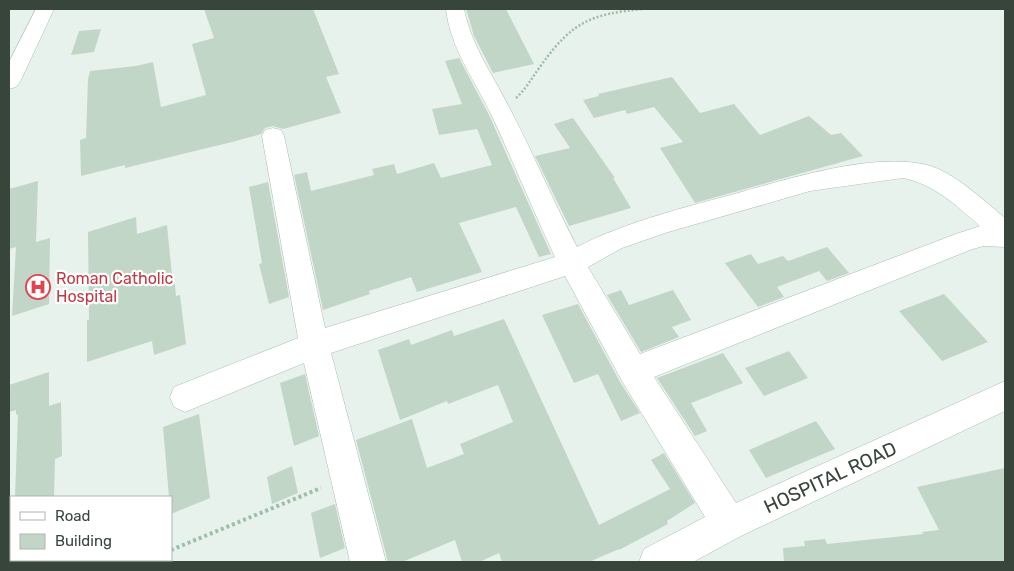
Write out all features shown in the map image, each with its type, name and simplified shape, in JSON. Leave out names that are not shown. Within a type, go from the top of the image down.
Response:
[{"type":"street","points":[[9,82],[45,9]]},
{"type":"street","points":[[455,9],[462,36],[501,110],[572,263],[633,371],[685,451],[729,524]]},
{"type":"street","points":[[273,136],[314,345],[368,562]]},
{"type":"street","points":[[185,398],[314,345],[572,263],[612,241],[660,224],[810,182],[903,169],[927,174],[957,193],[1005,232]]},
{"type":"street","points":[[633,371],[964,241],[982,236],[1005,237]]},
{"type":"street","name":"HOSPITAL ROAD","points":[[671,559],[729,524],[1005,396]]},
{"type":"path","points":[[501,110],[525,91],[550,52],[579,23],[609,13],[643,9]]},
{"type":"path","points":[[172,550],[347,477]]},
{"type":"building","points":[[204,9],[313,9],[339,74],[326,77],[341,113],[283,129],[273,126],[265,128],[261,134],[232,142],[125,168],[125,165],[81,176],[80,140],[86,138],[88,79],[90,71],[136,66],[153,62],[161,107],[206,95],[192,44],[214,38]]},
{"type":"building","points":[[466,9],[506,9],[534,64],[493,73],[474,36]]},
{"type":"building","points":[[101,29],[94,52],[71,55],[79,31]]},
{"type":"building","points":[[459,58],[489,115],[551,254],[539,257],[516,207],[459,223],[482,272],[417,292],[411,277],[369,291],[370,294],[323,310],[294,175],[307,172],[311,191],[374,175],[372,169],[394,164],[397,174],[434,163],[441,178],[492,165],[477,129],[439,135],[432,109],[462,104],[445,61]]},
{"type":"building","points":[[672,77],[700,113],[734,104],[760,135],[809,116],[831,135],[841,133],[863,156],[695,203],[660,148],[683,142],[654,107],[627,114],[625,110],[594,118],[583,100],[599,96],[598,94]]},
{"type":"building","points":[[573,118],[615,178],[613,178],[631,208],[569,226],[535,156],[570,148],[554,124]]},
{"type":"building","points":[[38,181],[36,242],[50,238],[49,304],[12,316],[16,247],[9,249],[9,189]]},
{"type":"building","points":[[268,182],[289,297],[269,304],[259,264],[262,263],[249,187]]},
{"type":"building","points":[[136,217],[137,234],[167,225],[172,275],[174,275],[176,296],[180,295],[186,344],[154,355],[152,341],[87,362],[87,320],[89,320],[88,232]]},
{"type":"building","points":[[827,247],[849,273],[827,281],[819,271],[777,287],[784,297],[758,307],[725,263],[751,254],[758,264],[783,256],[788,261]]},
{"type":"building","points":[[621,290],[629,305],[673,290],[691,320],[672,327],[679,337],[641,352],[607,295]]},
{"type":"building","points":[[944,294],[988,342],[942,361],[899,311]]},
{"type":"building","points":[[578,304],[620,382],[640,413],[621,421],[598,374],[574,383],[542,315]]},
{"type":"building","points":[[504,319],[599,525],[670,489],[651,460],[664,453],[695,503],[667,521],[668,524],[619,550],[589,562],[502,562],[499,553],[479,562],[462,562],[455,540],[402,562],[388,562],[356,440],[412,419],[427,468],[464,454],[460,444],[513,422],[498,385],[448,404],[447,401],[400,420],[378,350],[409,339],[411,345],[452,330],[454,336]]},
{"type":"building","points":[[789,351],[808,378],[764,396],[745,368]]},
{"type":"building","points":[[723,353],[743,383],[691,403],[707,431],[695,436],[657,378]]},
{"type":"building","points":[[49,372],[49,406],[61,402],[62,456],[55,459],[54,496],[15,496],[18,414],[16,415],[16,410],[9,412],[9,385]]},
{"type":"building","points":[[305,374],[319,436],[294,446],[280,383]]},
{"type":"building","points":[[199,414],[210,498],[172,514],[172,496],[169,496],[163,427]]},
{"type":"building","points":[[816,421],[835,449],[766,478],[749,450]]},
{"type":"building","points":[[292,466],[298,493],[272,504],[267,477]]},
{"type":"building","points":[[1005,468],[1005,562],[784,562],[783,548],[805,546],[804,541],[825,539],[827,544],[923,534],[922,532],[939,530],[917,487]]},
{"type":"building","points":[[335,504],[345,548],[320,558],[311,513]]},
{"type":"place","name":"Roman Catholic Hospital","points":[[38,287]]}]
